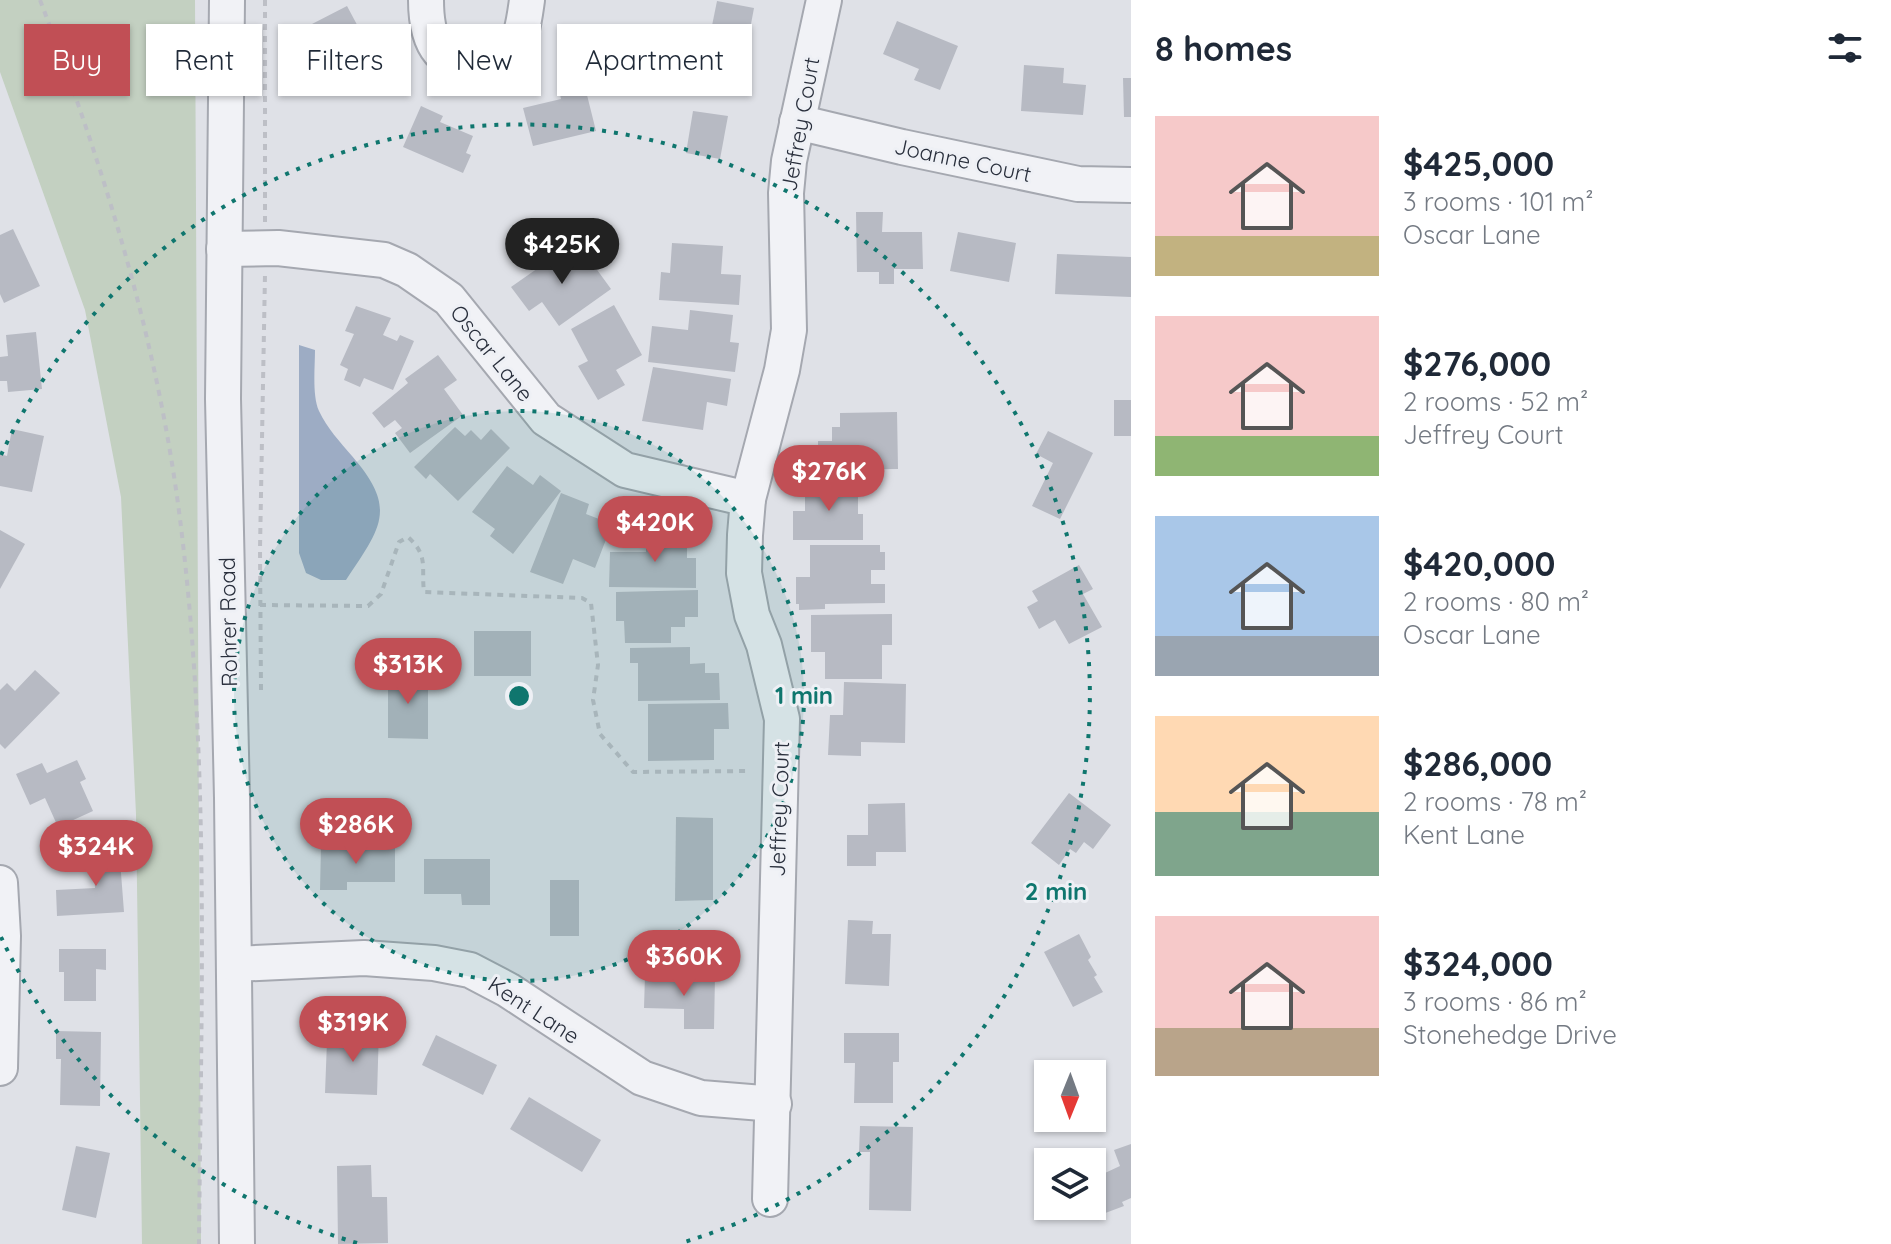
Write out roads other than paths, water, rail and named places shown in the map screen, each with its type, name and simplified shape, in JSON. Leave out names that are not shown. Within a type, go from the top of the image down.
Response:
[{"type":"street","name":"Rohrer Road","points":[[227,0],[223,399],[235,964],[237,1244]]},
{"type":"street","points":[[426,0],[426,27],[449,62],[485,67],[505,61],[518,44],[527,0]]},
{"type":"street","name":"Jeffrey Court","points":[[770,1199],[782,719],[764,645],[752,615],[744,573],[748,499],[782,370],[789,330],[786,193],[797,122],[824,0]]},
{"type":"street","name":"Joanne Court","points":[[797,122],[1078,184],[1131,185]]},
{"type":"street","name":"Oscar Lane","points":[[224,249],[265,249],[384,260],[407,270],[449,299],[546,419],[625,470],[748,499]]},
{"type":"street","points":[[0,883],[3,936],[0,1068]]},
{"type":"street","name":"Kent Lane","points":[[235,964],[364,958],[434,963],[470,970],[508,990],[642,1078],[701,1098],[774,1104]]},
{"type":"water","points":[[299,345],[315,350],[315,389],[319,411],[366,474],[380,505],[375,531],[346,580],[321,580],[306,573],[299,553]]}]
